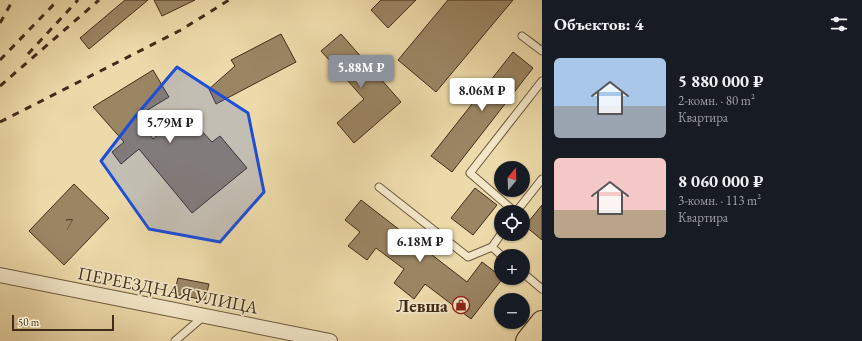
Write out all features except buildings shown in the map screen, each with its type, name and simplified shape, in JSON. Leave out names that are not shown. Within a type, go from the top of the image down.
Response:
[{"type":"main road","points":[[527,341],[542,322]]},
{"type":"street","name":"ПЕРЕЕЗДНАЯ УЛИЦА","points":[[0,275],[330,341]]},
{"type":"lane","points":[[522,36],[542,51]]},
{"type":"lane","points":[[508,205],[470,173],[542,81]]},
{"type":"lane","points":[[522,205],[542,179]]},
{"type":"lane","points":[[380,187],[468,257],[492,247],[496,241]]},
{"type":"lane","points":[[530,279],[542,289]]},
{"type":"lane","points":[[175,341],[204,316]]},
{"type":"highlighted area","points":[[177,67],[248,113],[264,192],[220,242],[149,229],[101,161],[134,118]]},
{"type":"railway","points":[[0,23],[13,0]]},
{"type":"railway","points":[[0,60],[58,0]]},
{"type":"railway","points":[[28,54],[78,0]]},
{"type":"railway","points":[[0,86],[99,0]]},
{"type":"railway","points":[[0,122],[181,30],[229,0]]},
{"type":"place","name":"Левша","points":[[461,305]]}]
